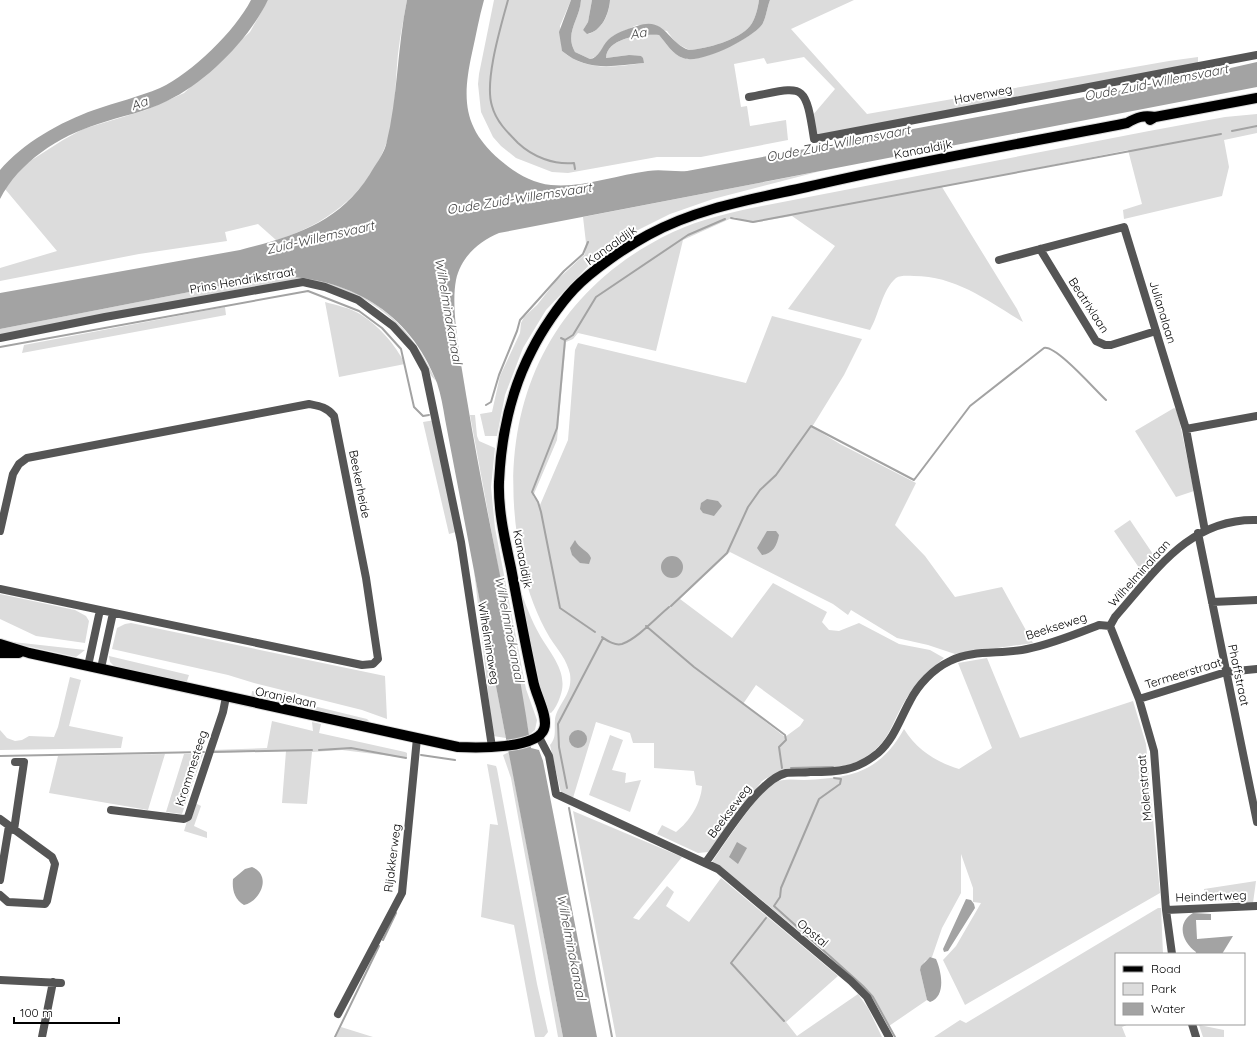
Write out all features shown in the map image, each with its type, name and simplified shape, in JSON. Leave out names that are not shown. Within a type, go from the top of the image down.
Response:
[{"type":"main road","name":"Kanaaldijk","points":[[537,738],[546,725],[545,717],[534,690],[504,529],[499,484],[502,443],[506,423],[521,372],[542,332],[574,289],[611,259],[647,236],[673,223],[709,209],[872,172],[1127,123],[1135,118],[1145,116],[1155,117],[1257,98]]},
{"type":"main road","name":"Oranjelaan","points":[[0,644],[29,653],[458,747],[492,748],[537,738]]},
{"type":"main road","name":"Oranjelaan","points":[[0,653],[29,653]]},
{"type":"street","name":"Havenweg","points":[[749,97],[789,90],[799,91],[804,96],[808,104],[814,139],[1257,55]]},
{"type":"street","name":"Julianalaan","points":[[1000,260],[1124,227],[1186,429],[1202,532]]},
{"type":"street","name":"Beatrixlaan","points":[[1040,249],[1096,341],[1105,345],[1111,345],[1156,331]]},
{"type":"street","name":"Prins Hendrikstraat","points":[[0,338],[288,283],[303,282],[325,287],[358,300],[393,326],[413,348],[425,370],[461,542]]},
{"type":"street","name":"Beekerheide","points":[[0,531],[2,510],[13,474],[18,464],[27,458],[308,404],[322,406],[330,410],[334,416],[366,578],[378,659],[373,664],[362,664],[0,589]]},
{"type":"street","points":[[1186,429],[1257,416]]},
{"type":"street","name":"Wilhelminalaan","points":[[1110,626],[1115,617],[1179,546],[1202,532],[1241,521],[1257,520]]},
{"type":"street","name":"Phaffstraat","points":[[1202,532],[1212,602],[1257,822]]},
{"type":"street","name":"Wilhelminaweg","points":[[461,542],[492,748]]},
{"type":"street","points":[[1212,602],[1257,600]]},
{"type":"street","points":[[88,666],[100,610]]},
{"type":"street","points":[[101,668],[113,613]]},
{"type":"street","name":"Beekseweg","points":[[706,862],[754,797],[773,778],[786,773],[840,772],[864,762],[877,754],[886,746],[894,734],[910,700],[921,684],[935,670],[950,661],[978,654],[1027,650],[1099,625],[1110,626]]},
{"type":"street","name":"Molenstraat","points":[[1110,626],[1139,699],[1154,752],[1166,910],[1172,953]]},
{"type":"street","name":"Termeerstraat","points":[[1139,699],[1226,672],[1257,669]]},
{"type":"street","name":"Krommesteeg","points":[[111,810],[184,819],[188,817],[223,712],[226,697]]},
{"type":"street","name":"Rijakkerweg","points":[[338,1014],[402,893],[417,738]]},
{"type":"street","points":[[537,738],[550,756],[556,794],[706,862]]},
{"type":"street","points":[[0,880],[12,828],[24,762],[14,762]]},
{"type":"street","points":[[0,819],[55,859],[52,879],[45,904],[8,902],[0,895]]},
{"type":"street","name":"Opstal","points":[[706,862],[718,868],[851,981],[867,997],[888,1037]]},
{"type":"street","name":"Heindertweg","points":[[1166,910],[1257,906]]},
{"type":"street","points":[[0,980],[57,982],[42,1037]]},
{"type":"street","points":[[1192,1025],[1196,1037]]},
{"type":"green space","points":[[268,0],[407,0],[399,47],[393,113],[389,136],[377,164],[367,180],[355,194],[327,217],[294,234],[276,240],[258,224],[225,232],[227,241],[139,254],[0,281],[0,268],[57,251],[5,189],[15,175],[27,163],[83,129],[146,110],[184,93],[250,32]]},
{"type":"green space","points":[[494,0],[571,0],[560,26],[562,51],[571,58],[591,65],[622,66],[644,63],[629,55],[606,58],[608,51],[613,45],[627,38],[645,35],[659,35],[676,54],[683,58],[690,59],[712,54],[724,49],[755,31],[763,23],[770,0],[854,0],[791,29],[867,114],[1169,61],[1198,57],[1198,65],[817,135],[812,116],[835,89],[804,57],[767,64],[764,58],[734,64],[741,107],[747,106],[750,126],[786,120],[788,140],[701,157],[657,157],[568,173],[552,172],[516,158],[501,146],[493,137],[481,112],[478,84],[479,74]]},
{"type":"green space","points":[[581,0],[592,0],[588,22],[583,30],[589,34],[602,25],[607,16],[610,0],[759,0],[756,14],[750,26],[738,36],[722,43],[689,50],[676,43],[667,31],[637,25],[613,36],[597,56],[590,59],[575,52],[571,39]]},
{"type":"green space","points":[[1257,114],[1257,133],[1224,140],[1229,167],[1222,196],[1124,219],[1123,210],[1142,204],[1128,150],[942,187],[1017,309],[1023,322],[984,298],[958,285],[944,280],[914,276],[898,277],[891,283],[887,289],[870,330],[788,309],[835,246],[792,216],[752,223],[734,217],[683,240],[656,351],[578,333],[573,339],[566,342],[557,440],[533,496],[540,505],[568,440],[575,350],[578,343],[746,383],[772,316],[862,339],[844,375],[812,427],[840,444],[916,483],[895,525],[925,556],[955,597],[1002,587],[1033,643],[955,654],[928,645],[897,638],[851,610],[848,615],[833,604],[730,552],[680,599],[732,638],[773,583],[827,612],[822,622],[829,630],[839,631],[859,623],[899,644],[930,650],[944,658],[915,685],[902,705],[885,738],[872,752],[862,759],[850,764],[824,769],[786,772],[773,775],[762,781],[708,852],[698,853],[657,834],[662,825],[676,832],[686,823],[697,805],[702,786],[696,785],[694,771],[654,768],[654,743],[633,743],[630,733],[596,722],[573,798],[561,793],[550,745],[554,736],[555,719],[557,713],[569,688],[570,674],[569,669],[541,621],[530,595],[525,577],[515,515],[514,465],[521,416],[535,371],[558,329],[588,292],[626,259],[673,232],[694,223],[717,216],[762,206],[1225,117]],"holes":[[[756,685],[804,720],[800,726],[785,737],[743,704]]]},
{"type":"green space","points":[[821,171],[713,199],[670,214],[634,232],[596,258],[546,310],[523,348],[505,395],[497,436],[485,436],[480,414],[492,412],[500,376],[520,333],[521,323],[524,317],[537,305],[556,281],[585,254],[586,243],[583,217]]},
{"type":"green space","points":[[272,276],[326,282],[350,291],[372,302],[391,317],[408,335],[423,356],[436,381],[429,373],[414,345],[390,317],[359,297],[318,282],[0,336],[0,329]]},
{"type":"green space","points":[[325,302],[352,310],[374,324],[386,336],[405,364],[339,377]]},
{"type":"green space","points":[[225,307],[226,315],[22,353],[24,345]]},
{"type":"green space","points":[[1174,408],[1176,409],[1179,419],[1194,491],[1176,497],[1135,431]]},
{"type":"green space","points":[[470,415],[475,415],[477,436],[479,441],[495,448],[491,487],[495,528],[526,689],[537,720],[535,730],[529,735]]},
{"type":"green space","points":[[435,420],[456,532],[449,534],[423,422]]},
{"type":"green space","points":[[1130,520],[1159,563],[1146,578],[1114,531]]},
{"type":"green space","points":[[474,570],[506,738],[493,736]]},
{"type":"green space","points":[[517,581],[534,624],[560,670],[562,688],[560,697],[551,713],[548,712],[544,704]]},
{"type":"green space","points":[[0,594],[75,610],[86,616],[89,621],[85,643],[36,636],[0,619]]},
{"type":"green space","points":[[131,623],[385,676],[387,719],[362,710],[228,675],[112,649],[117,628]]},
{"type":"green space","points":[[4,641],[85,650],[76,657]]},
{"type":"green space","points":[[109,656],[189,675],[186,684],[115,667],[110,662]]},
{"type":"green space","points":[[987,658],[1020,738],[1133,701],[1146,744],[1160,893],[965,1005],[943,960],[956,946],[981,903],[973,902],[973,888],[961,854],[961,893],[942,928],[932,957],[925,961],[920,970],[927,1000],[889,1026],[871,998],[849,974],[735,878],[712,862],[751,807],[774,783],[785,780],[821,779],[850,775],[874,764],[894,744],[904,729],[921,749],[935,759],[959,769],[992,748],[958,663]]},
{"type":"green space","points":[[70,677],[81,680],[69,726],[123,737],[121,748],[0,750],[0,730],[7,738],[15,741],[22,740],[29,736],[54,737],[58,727]]},
{"type":"green space","points":[[252,691],[367,719],[369,721],[367,723],[251,699]]},
{"type":"green space","points":[[272,721],[313,731],[312,722],[321,724],[319,733],[405,752],[407,753],[407,758],[342,750],[312,752],[307,804],[282,803],[286,751],[211,753],[212,750],[267,748]]},
{"type":"green space","points":[[610,735],[623,740],[612,770],[626,773],[625,783],[641,780],[630,812],[589,795]]},
{"type":"green space","points":[[509,752],[563,1037],[558,1037],[511,778],[503,755]]},
{"type":"green space","points":[[165,754],[148,810],[49,793],[58,756]]},
{"type":"green space","points":[[184,754],[203,754],[182,814],[166,812]]},
{"type":"green space","points":[[487,764],[496,766],[497,769],[537,984],[548,1032],[544,1037],[535,1037],[514,925],[481,917],[490,824],[498,825]]},
{"type":"green space","points":[[193,802],[201,806],[194,826],[207,832],[207,838],[184,831]]},
{"type":"green space","points":[[573,811],[682,857],[633,918],[639,920],[667,886],[674,892],[666,906],[689,922],[721,878],[838,976],[786,1022],[797,1036],[858,994],[868,1008],[882,1037],[616,1037]]},
{"type":"green space","points":[[1256,881],[1253,903],[1205,900],[1204,889]]},
{"type":"green space","points":[[1158,908],[1161,908],[1163,953],[1115,953],[1115,1025],[1127,1025],[1122,1027],[1126,1037],[934,1037],[960,1020],[966,1023]]},
{"type":"green space","points":[[1199,1025],[1224,1030],[1224,1037],[1203,1037]]},
{"type":"green space","points":[[341,1027],[373,1037],[336,1037]]},
{"type":"water","name":"Aa","points":[[251,0],[268,0],[250,30],[212,71],[197,83],[159,105],[83,129],[55,143],[29,162],[18,173],[0,199],[0,170],[9,160],[31,142],[55,127],[81,115],[152,91],[172,81],[199,62],[224,38],[235,25]]},
{"type":"water","points":[[407,0],[484,0],[472,53],[467,85],[468,112],[472,124],[488,148],[506,165],[530,180],[551,185],[575,185],[653,170],[687,171],[1182,79],[1257,62],[1257,87],[499,233],[478,245],[462,264],[456,280],[454,307],[457,339],[467,400],[531,748],[539,750],[543,761],[597,1037],[563,1037],[442,401],[437,383],[425,358],[410,336],[393,318],[372,302],[350,291],[326,283],[300,278],[272,276],[0,329],[0,293],[240,250],[279,239],[313,226],[344,205],[370,174],[385,149],[393,109],[401,36]]},
{"type":"water","name":"Aa","points":[[571,0],[581,0],[572,32],[572,45],[575,52],[590,59],[596,56],[606,42],[614,35],[629,28],[647,24],[660,27],[682,47],[689,50],[722,43],[738,36],[750,26],[756,14],[759,0],[770,0],[761,26],[747,37],[724,50],[701,58],[683,58],[676,54],[659,35],[636,36],[619,41],[613,45],[608,51],[606,58],[629,55],[641,56],[644,63],[601,66],[581,62],[571,58],[562,51],[559,32]]},
{"type":"water","points":[[592,0],[610,0],[608,11],[601,26],[587,34],[583,30],[588,22]]},
{"type":"water","points":[[707,499],[718,501],[722,506],[714,516],[703,513],[700,509],[701,503]]},
{"type":"water","points":[[767,531],[776,531],[779,535],[772,551],[762,555],[757,548]]},
{"type":"water","points":[[575,540],[590,555],[591,558],[589,564],[580,563],[572,555],[570,548]]},
{"type":"water","points":[[672,556],[680,559],[683,567],[680,575],[672,578],[664,575],[661,567],[664,559]]},
{"type":"water","points":[[578,730],[584,733],[587,739],[584,745],[578,748],[572,745],[569,739],[572,733]]},
{"type":"water","points":[[737,842],[747,848],[738,864],[729,857]]},
{"type":"water","points":[[252,867],[262,876],[262,888],[250,903],[244,905],[234,894],[233,879],[245,869]]},
{"type":"water","points":[[966,899],[971,900],[975,908],[948,951],[944,952],[943,949]]},
{"type":"water","points":[[1193,913],[1211,914],[1211,920],[1196,920],[1197,939],[1233,936],[1223,953],[1196,953],[1191,948],[1184,938],[1183,932],[1184,922]]},
{"type":"water","points":[[930,957],[936,959],[940,970],[941,989],[935,999],[930,1002],[927,1000],[920,970],[921,966]]},
{"type":"waterway","points":[[508,0],[494,53],[490,83],[492,106],[499,121],[524,148],[544,159],[559,163],[574,163],[575,169]]},
{"type":"waterway","points":[[1232,131],[1257,126]]},
{"type":"waterway","points":[[731,218],[753,222],[1221,134]]},
{"type":"waterway","points":[[561,338],[565,340],[573,335],[596,297],[688,235],[725,219]]},
{"type":"waterway","points":[[486,405],[491,402],[499,375],[520,320],[564,271],[583,254],[588,242]]},
{"type":"waterway","points":[[0,347],[308,291],[359,311],[382,328],[401,349],[414,407],[423,416],[429,415]]},
{"type":"waterway","points":[[565,340],[557,428],[532,492],[538,502],[541,512],[560,608],[595,632]]},
{"type":"waterway","points":[[671,606],[727,553],[748,507],[760,490],[776,475],[811,426],[914,480],[970,406],[1044,348],[1050,349],[1066,360],[1106,400]]},
{"type":"waterway","points":[[602,637],[614,644],[622,644],[634,638],[669,607]]},
{"type":"waterway","points":[[646,626],[694,667],[785,735],[786,740],[779,747],[782,768]]},
{"type":"waterway","points":[[567,788],[559,747],[558,724],[603,638]]},
{"type":"waterway","points":[[319,750],[351,748],[406,758]]},
{"type":"waterway","points":[[212,752],[312,750]]},
{"type":"waterway","points":[[0,756],[204,752]]},
{"type":"waterway","points":[[421,755],[455,760]]},
{"type":"waterway","points":[[791,768],[833,767]]},
{"type":"waterway","points":[[834,778],[841,779],[840,784],[819,799],[781,888],[780,897],[774,906],[863,986],[873,997],[895,1037]]},
{"type":"waterway","points":[[569,808],[612,1037]]},
{"type":"waterway","points":[[383,940],[396,913]]},
{"type":"waterway","points":[[766,918],[731,963],[784,1021]]},
{"type":"waterway","points":[[335,1037],[379,946]]},
{"type":"water label","name":"Oude Zuid-Willemsvaart","points":[[1156,82]]},
{"type":"water label","name":"Oude Zuid-Willemsvaart","points":[[838,143]]},
{"type":"water label","name":"Oude Zuid-Willemsvaart","points":[[519,198]]},
{"type":"water label","name":"Zuid-Willemsvaart","points":[[320,237]]},
{"type":"water label","name":"Wilhelminakanaal","points":[[449,311]]},
{"type":"water label","name":"Wilhelminakanaal","points":[[510,629]]},
{"type":"water label","name":"Wilhelminakanaal","points":[[572,947]]}]
